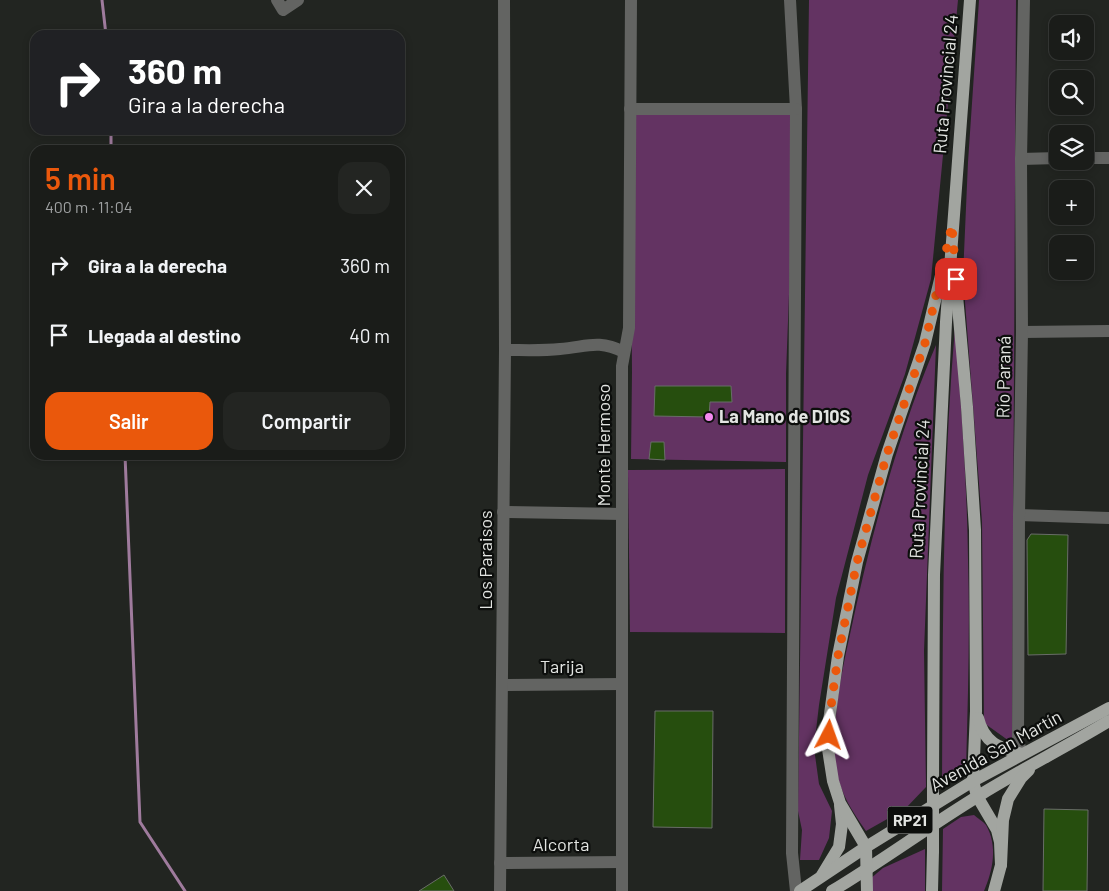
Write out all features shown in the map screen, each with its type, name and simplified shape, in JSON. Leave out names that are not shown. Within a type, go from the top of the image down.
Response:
[{"type":"main road","name":"Ruta Provincial 24","points":[[932,891],[934,574],[952,225],[970,0]]},
{"type":"main road","points":[[952,225],[975,530],[976,710],[972,781],[997,830],[1002,865]]},
{"type":"main road","points":[[867,891],[866,847],[840,802],[832,781],[828,749],[829,721],[838,656],[857,562],[887,454],[925,343],[952,225]]},
{"type":"main road","name":"Avenida San Martín","points":[[800,891],[866,847],[972,781],[1109,708]]},
{"type":"main road","points":[[976,710],[981,729],[990,742],[1007,750],[1022,754]]},
{"type":"main road","name":"Avenida San Martín","points":[[832,891],[978,796],[1109,721]]},
{"type":"main road","points":[[994,891],[1002,865],[1003,820],[1008,799],[1021,778],[1037,761]]},
{"type":"main road","points":[[820,878],[839,847],[842,824],[840,802]]},
{"type":"street","points":[[277,0],[283,10],[298,0]]},
{"type":"street","name":"Los Paraisos","points":[[500,891],[505,350],[504,0]]},
{"type":"street","name":"Monte Hermoso","points":[[622,891],[622,366],[629,328],[631,0]]},
{"type":"street","points":[[790,0],[796,108],[792,853],[796,891]]},
{"type":"street","name":"Río Paraná","points":[[1022,754],[1018,741],[1018,515],[1022,332],[1021,159],[1024,0]]},
{"type":"street","points":[[630,109],[796,108]]},
{"type":"street","points":[[1021,159],[1049,158]]},
{"type":"street","points":[[1094,158],[1109,158]]},
{"type":"street","points":[[1022,332],[1109,331]]},
{"type":"street","points":[[505,350],[561,349],[603,344],[624,352]]},
{"type":"street","points":[[503,512],[622,514]]},
{"type":"street","points":[[1018,515],[1109,518]]},
{"type":"street","name":"Tarija","points":[[503,685],[622,684]]},
{"type":"street","name":"Alcorta","points":[[500,863],[622,862]]},
{"type":"shaded area","points":[[809,0],[958,0],[931,279],[905,374],[868,475],[836,598],[814,748],[819,784],[832,811],[829,838],[819,860],[800,860],[802,830],[798,811]]},
{"type":"shaded area","points":[[979,0],[1016,0],[1012,743],[984,723],[982,522],[963,276],[968,162]]},
{"type":"shaded area","points":[[796,109],[786,374],[786,462],[631,459],[630,113]]},
{"type":"shaded area","points":[[955,327],[963,443],[969,585],[967,742],[966,768],[942,782],[945,497]]},
{"type":"shaded area","points":[[936,345],[924,651],[926,787],[905,809],[866,831],[844,796],[835,768],[835,734],[839,693],[857,602],[885,490],[908,417]]},
{"type":"shaded area","points":[[785,469],[785,633],[630,632],[628,470]]},
{"type":"shaded area","points":[[974,815],[986,825],[992,841],[992,866],[984,891],[942,891],[943,829],[961,817]]},
{"type":"shaded area","points":[[925,849],[925,891],[872,891],[870,879],[883,868]]},
{"type":"building","points":[[655,386],[731,386],[732,402],[710,402],[709,417],[654,416]]},
{"type":"building","points":[[651,442],[664,442],[665,460],[649,459]]},
{"type":"building","points":[[1031,534],[1068,535],[1066,654],[1028,655],[1027,540]]},
{"type":"building","points":[[655,711],[713,711],[712,828],[653,827]]},
{"type":"building","points":[[1044,809],[1088,810],[1087,891],[1043,891]]},
{"type":"building","points":[[444,875],[454,891],[419,891]]},
{"type":"waterway","points":[[102,0],[105,30]]},
{"type":"waterway","points":[[111,135],[111,145]]},
{"type":"waterway","points":[[125,460],[140,822],[185,891]]},
{"type":"place","name":"La Mano de D10S","points":[[709,417]]},
{"type":"route","points":[[829,735],[829,721],[838,656],[857,562],[887,454],[925,343],[952,225],[956,279]]}]
